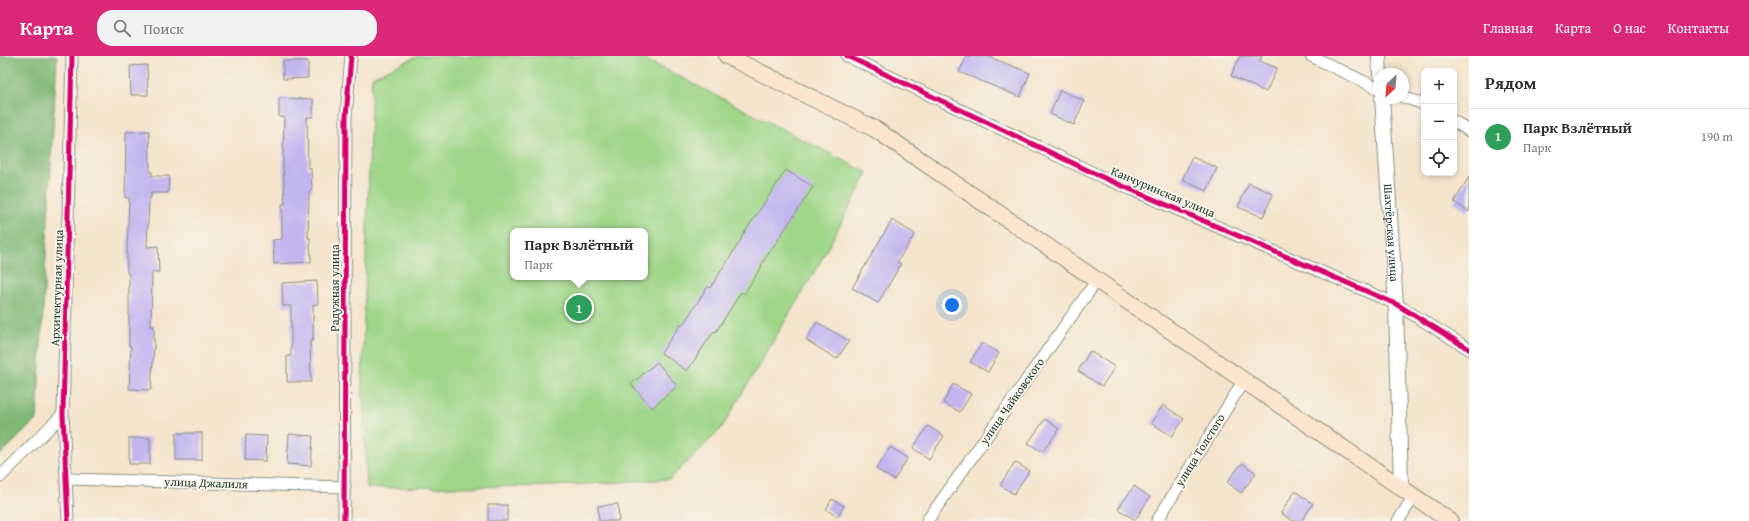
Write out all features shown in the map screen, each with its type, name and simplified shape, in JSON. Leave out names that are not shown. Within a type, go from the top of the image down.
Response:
[{"type":"main road","points":[[727,56],[876,129],[1450,521]]},
{"type":"street","name":"Архитектурная улица","points":[[68,521],[63,414],[72,56]]},
{"type":"street","name":"Радужная улица","points":[[344,521],[346,117],[351,56]]},
{"type":"street","name":"Канчуринская улица","points":[[846,56],[1102,177],[1396,304],[1469,349]]},
{"type":"street","points":[[1311,56],[1373,86]]},
{"type":"street","points":[[1379,56],[1380,68]]},
{"type":"street","points":[[1409,99],[1421,103]]},
{"type":"street","name":"Шахтёрская улица","points":[[1382,104],[1396,304],[1401,487]]},
{"type":"street","points":[[1457,123],[1469,131]]},
{"type":"street","name":"улица Чайковского","points":[[927,521],[1097,280]]},
{"type":"street","name":"улица Толстого","points":[[1157,521],[1244,380]]},
{"type":"street","points":[[0,477],[63,414]]},
{"type":"street","name":"улица Джалиля","points":[[67,479],[345,487]]},
{"type":"street","points":[[1398,521],[1414,496]]},
{"type":"green space","points":[[0,56],[57,56],[37,419],[0,455]]},
{"type":"green space","points":[[418,56],[639,56],[868,173],[818,266],[721,429],[670,479],[552,486],[367,488],[362,380],[372,77]]},
{"type":"building","points":[[967,56],[987,56],[1030,73],[1020,97],[959,72]]},
{"type":"building","points":[[1240,56],[1262,56],[1260,61],[1277,68],[1266,92],[1231,76]]},
{"type":"building","points":[[283,61],[308,61],[308,78],[283,79]]},
{"type":"building","points":[[147,65],[148,95],[131,95],[130,66]]},
{"type":"building","points":[[1060,90],[1084,101],[1074,125],[1050,114]]},
{"type":"building","points":[[279,98],[313,99],[313,117],[307,117],[308,168],[311,168],[312,191],[309,191],[308,238],[310,238],[311,262],[274,264],[273,240],[282,239],[282,204],[285,204],[283,163],[284,117],[279,117]]},
{"type":"building","points":[[149,131],[150,172],[152,172],[152,176],[169,176],[168,193],[151,193],[151,198],[149,198],[147,247],[158,246],[159,272],[152,272],[151,326],[154,326],[154,346],[151,390],[129,389],[131,346],[129,346],[129,273],[127,273],[127,251],[129,198],[125,198],[126,132]]},
{"type":"building","points":[[1192,157],[1217,168],[1207,191],[1182,180]]},
{"type":"building","points":[[786,170],[813,187],[761,265],[762,266],[744,294],[741,292],[716,332],[714,331],[687,371],[661,353],[680,325],[682,326],[708,286],[710,288]]},
{"type":"building","points":[[1469,177],[1469,212],[1454,202]]},
{"type":"building","points":[[1249,183],[1273,194],[1263,217],[1238,207]]},
{"type":"building","points":[[892,220],[915,234],[897,262],[901,264],[878,303],[852,288]]},
{"type":"building","points":[[317,281],[318,304],[313,305],[313,341],[310,341],[311,382],[287,382],[287,356],[291,356],[291,306],[283,306],[282,283]]},
{"type":"building","points":[[817,322],[849,341],[837,359],[806,340]]},
{"type":"building","points":[[982,343],[999,353],[988,372],[970,362]]},
{"type":"building","points":[[1090,351],[1115,367],[1102,386],[1078,371]]},
{"type":"building","points":[[657,362],[677,386],[652,408],[631,384]]},
{"type":"building","points":[[953,384],[971,394],[960,412],[943,403]]},
{"type":"building","points":[[1163,405],[1184,419],[1172,436],[1151,423]]},
{"type":"building","points":[[1045,419],[1059,429],[1042,452],[1028,443]]},
{"type":"building","points":[[928,426],[944,436],[929,459],[913,448]]},
{"type":"building","points":[[176,433],[202,433],[202,460],[176,460]]},
{"type":"building","points":[[289,434],[313,436],[311,466],[287,464]]},
{"type":"building","points":[[246,435],[267,436],[266,461],[245,460]]},
{"type":"building","points":[[129,438],[150,438],[150,464],[129,464]]},
{"type":"building","points":[[890,447],[908,458],[894,480],[876,469]]},
{"type":"building","points":[[1015,462],[1029,471],[1014,494],[1000,485]]},
{"type":"building","points":[[1242,463],[1256,473],[1241,493],[1227,482]]},
{"type":"building","points":[[1134,486],[1150,497],[1135,520],[1118,509]]},
{"type":"building","points":[[1295,491],[1313,504],[1301,521],[1293,521],[1281,513]]},
{"type":"building","points":[[832,499],[844,506],[837,517],[826,509]]},
{"type":"building","points":[[618,504],[619,521],[599,521],[598,506]]},
{"type":"building","points":[[488,505],[507,505],[507,521],[488,521]]},
{"type":"cycle path","points":[[68,521],[63,414],[72,56]]},
{"type":"cycle path","points":[[344,521],[346,117],[351,56]]},
{"type":"cycle path","points":[[847,56],[1102,177],[1396,304],[1469,349]]},
{"type":"place","name":"Парк Взлётный","points":[[579,308]]}]
